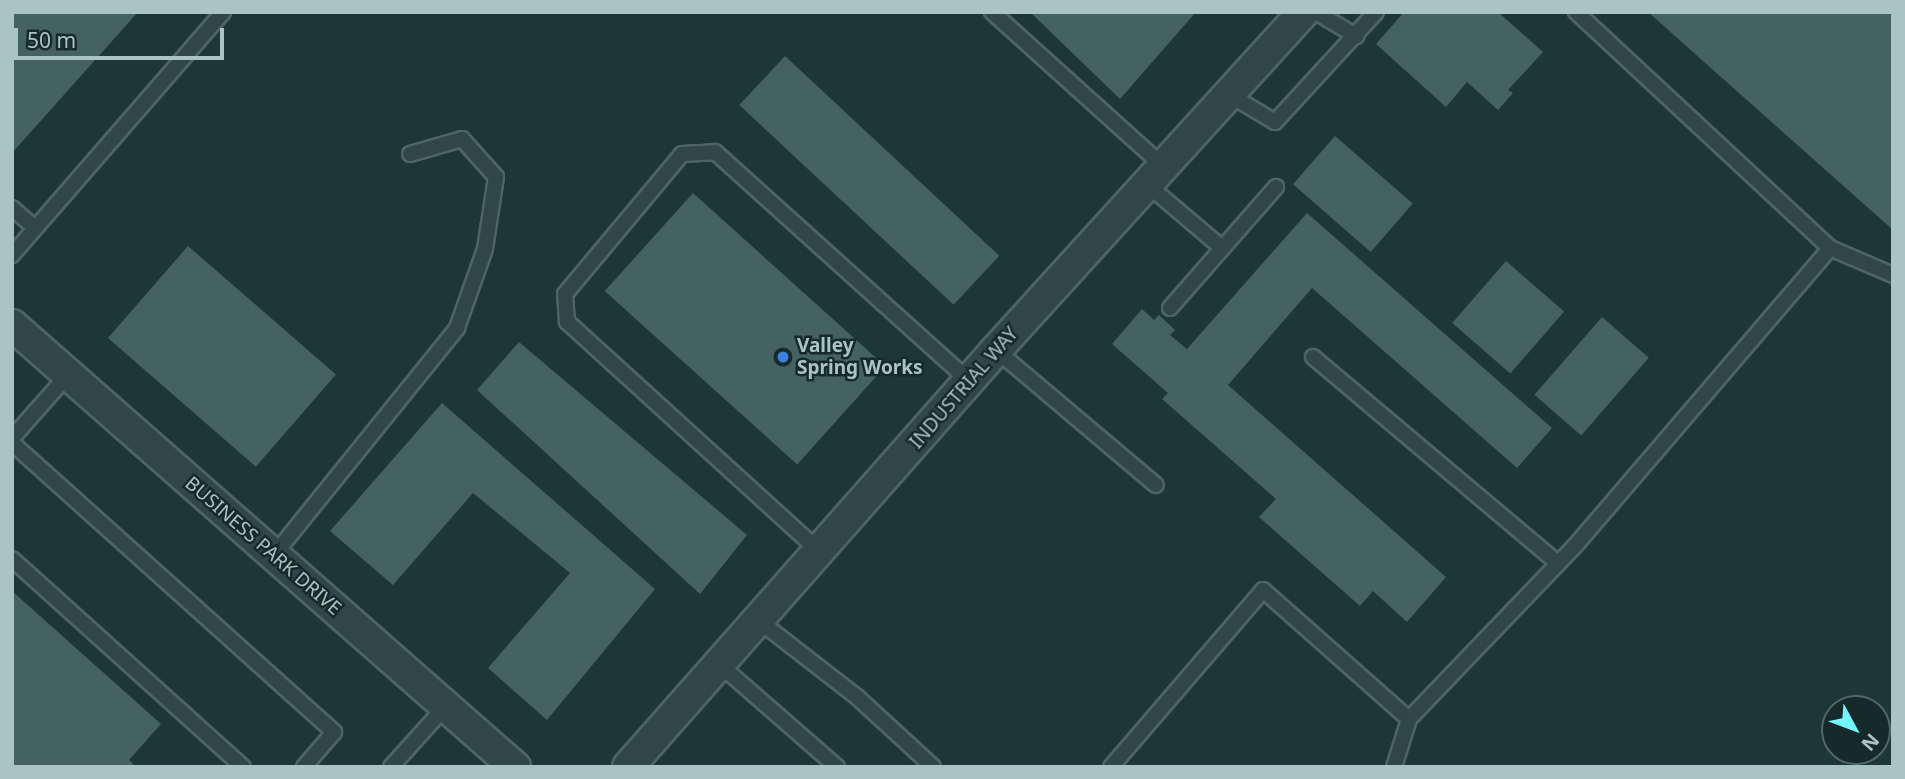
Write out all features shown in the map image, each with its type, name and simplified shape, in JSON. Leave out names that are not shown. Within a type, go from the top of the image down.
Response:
[{"type":"street","name":"INDUSTRIAL WAY","points":[[628,767],[971,382],[996,350],[1157,177],[1304,12]]},
{"type":"street","name":"BUSINESS PARK DRIVE","points":[[13,327],[515,767]]},
{"type":"lane","points":[[12,255],[223,12]]},
{"type":"lane","points":[[992,12],[1157,177],[1222,248]]},
{"type":"lane","points":[[1317,12],[1356,36]]},
{"type":"lane","points":[[1230,95],[1275,122],[1376,12]]},
{"type":"lane","points":[[1576,12],[1830,248],[1893,275]]},
{"type":"lane","points":[[274,555],[457,328],[485,249],[496,177],[462,139],[410,154]]},
{"type":"lane","points":[[819,551],[567,321],[565,294],[682,154],[715,152],[971,382]]},
{"type":"lane","points":[[1170,308],[1276,187]]},
{"type":"lane","points":[[12,208],[34,227]]},
{"type":"lane","points":[[1394,767],[1409,719],[1558,563],[1830,248]]},
{"type":"lane","points":[[996,350],[1156,485]]},
{"type":"lane","points":[[1312,357],[1558,563]]},
{"type":"lane","points":[[68,375],[12,441],[334,733],[304,767]]},
{"type":"lane","points":[[12,559],[243,767]]},
{"type":"lane","points":[[1111,767],[1263,590],[1409,719]]},
{"type":"lane","points":[[758,620],[857,697],[933,767]]},
{"type":"lane","points":[[719,664],[837,767]]},
{"type":"lane","points":[[391,767],[445,707]]},
{"type":"building","points":[[12,12],[138,12],[12,153]]},
{"type":"building","points":[[1030,12],[1196,12],[1120,99]]},
{"type":"building","points":[[1404,12],[1498,12],[1543,52],[1508,90],[1513,93],[1498,110],[1467,82],[1446,107],[1376,44]]},
{"type":"building","points":[[1648,12],[1893,12],[1893,230]]},
{"type":"building","points":[[785,56],[999,256],[954,305],[739,105]]},
{"type":"building","points":[[1335,136],[1413,204],[1371,252],[1293,184]]},
{"type":"building","points":[[693,193],[885,366],[797,464],[605,291]]},
{"type":"building","points":[[1307,213],[1552,428],[1517,468],[1312,288],[1228,385],[1446,577],[1407,622],[1373,591],[1360,606],[1259,517],[1276,499],[1162,399],[1168,393],[1112,344],[1142,309],[1154,320],[1159,315],[1175,330],[1170,335],[1187,349]]},
{"type":"building","points":[[188,246],[336,375],[256,467],[108,338]]},
{"type":"building","points":[[1506,261],[1564,312],[1510,373],[1452,323]]},
{"type":"building","points":[[1602,317],[1649,358],[1581,435],[1534,395]]},
{"type":"building","points":[[519,342],[747,535],[700,594],[477,390]]},
{"type":"building","points":[[442,403],[655,589],[547,720],[488,668],[570,573],[473,493],[393,585],[330,531]]},
{"type":"building","points":[[12,591],[161,724],[129,760],[136,767],[12,767]]},
{"type":"place","name":"Valley Spring Works","points":[[783,357]]}]
